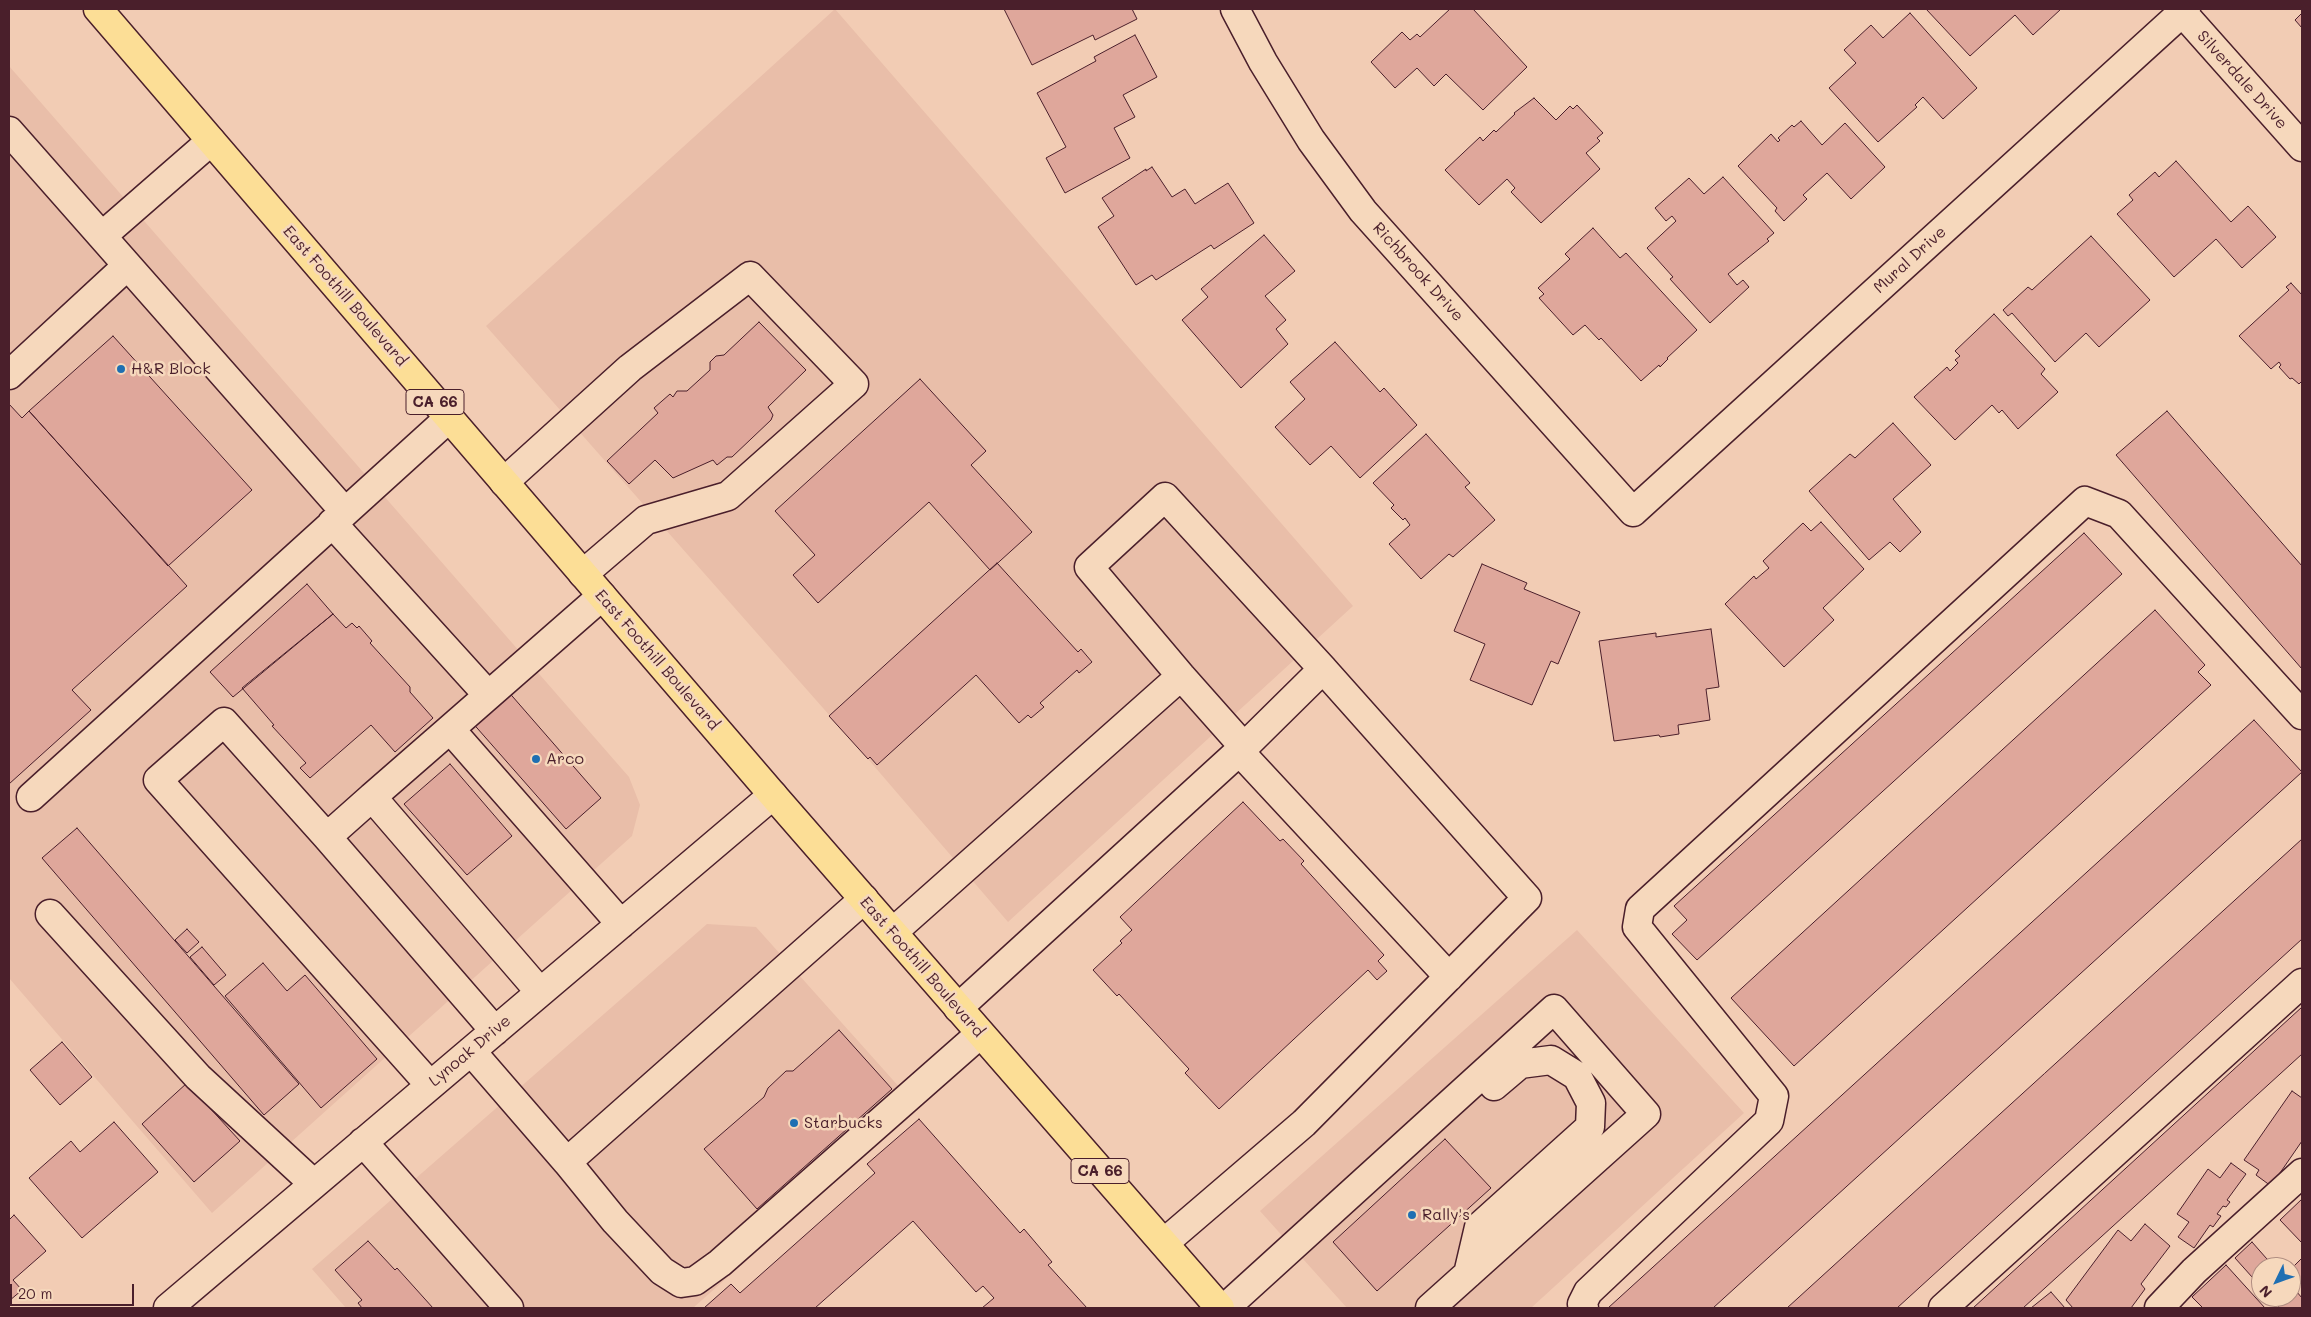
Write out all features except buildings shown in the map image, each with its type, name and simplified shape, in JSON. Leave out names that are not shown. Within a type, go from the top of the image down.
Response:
[{"type":"main road","name":"East Foothill Boulevard","points":[[98,9],[773,795],[1220,1308]]},
{"type":"street","name":"Richbrook Drive","points":[[1235,9],[1263,62],[1311,140],[1363,211],[1633,512]]},
{"type":"street","name":"Mural Drive","points":[[1633,512],[2184,11]]},
{"type":"street","name":"Silverdale Drive","points":[[2184,11],[2302,147]]},
{"type":"street","points":[[9,132],[102,236],[488,695]]},
{"type":"street","points":[[102,236],[211,141]]},
{"type":"street","points":[[9,375],[127,266]]},
{"type":"street","points":[[504,482],[630,368],[750,276],[854,384],[728,496],[646,520],[583,574]]},
{"type":"street","points":[[31,797],[449,418]]},
{"type":"street","points":[[1164,1243],[1304,1123],[1449,977],[1527,898],[1323,669],[1165,497],[1089,567],[1242,749],[1449,977]]},
{"type":"street","points":[[1584,1308],[1582,1304],[1588,1292],[1769,1121],[1774,1096],[1637,926],[1640,909],[2085,501],[2119,514],[2302,715]]},
{"type":"street","points":[[327,836],[602,596]]},
{"type":"street","points":[[958,1008],[1242,749],[1323,669]]},
{"type":"street","points":[[893,932],[1181,676]]},
{"type":"street","points":[[430,1085],[158,780],[224,722],[327,836],[495,1031]]},
{"type":"street","points":[[450,729],[620,924]]},
{"type":"street","name":"Lynoak Drive","points":[[168,1308],[773,795]]},
{"type":"street","points":[[372,798],[540,992]]},
{"type":"street","points":[[568,1162],[864,899]]},
{"type":"street","points":[[50,914],[198,1076],[314,1184]]},
{"type":"street","points":[[1943,1308],[2302,983]]},
{"type":"street","points":[[1224,1308],[1554,1009],[1646,1114],[1430,1308]]},
{"type":"street","points":[[471,1051],[568,1162],[615,1221],[662,1271],[681,1283],[695,1281],[720,1263],[980,1034]]},
{"type":"street","points":[[1340,1203],[1372,1194],[1520,1064],[1551,1060],[1578,1076],[1591,1103],[1590,1127],[1479,1227],[1468,1274]]},
{"type":"street","points":[[363,1142],[509,1308]]},
{"type":"street","points":[[2159,1308],[2194,1270],[2302,1172]]},
{"type":"shaded area","points":[[835,9],[1353,606],[1008,922],[868,759],[486,326]]},
{"type":"shaded area","points":[[9,66],[629,777],[640,805],[632,836],[212,1213],[9,978]]},
{"type":"shaded area","points":[[707,924],[756,927],[918,1108],[693,1308],[346,1308],[312,1269]]},
{"type":"shaded area","points":[[1577,930],[1744,1113],[1531,1308],[1347,1308],[1260,1211]]},
{"type":"place","name":"H&R Block","points":[[121,369]]},
{"type":"place","name":"Arco","points":[[536,759]]},
{"type":"place","name":"Starbucks","points":[[794,1123]]},
{"type":"place","name":"Rally's","points":[[1412,1215]]}]
